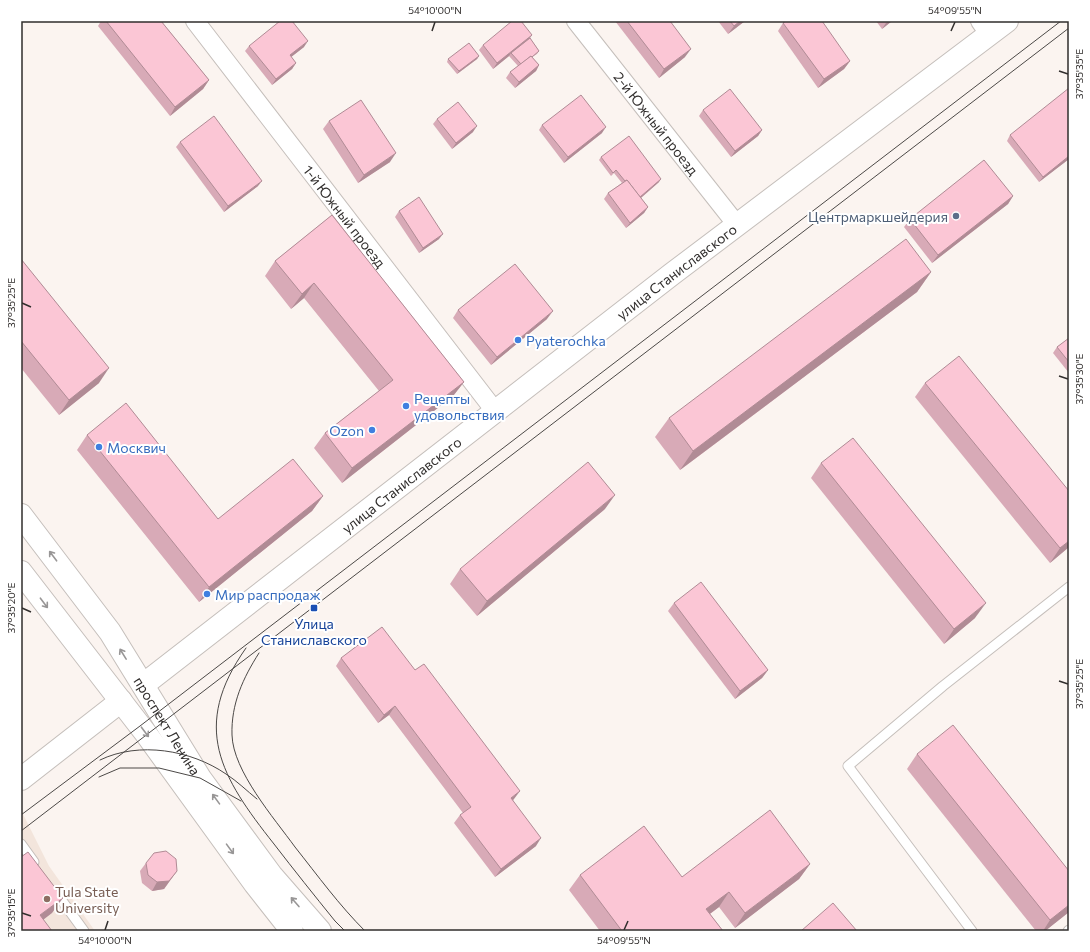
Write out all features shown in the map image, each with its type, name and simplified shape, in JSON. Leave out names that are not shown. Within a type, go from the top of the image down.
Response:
[{"type":"main road","name":"улица Станиславского","points":[[21,779],[737,225],[985,27],[1007,21]]},
{"type":"main road","name":"проспект Ленина","points":[[21,515],[110,632],[200,778],[272,876],[320,931]]},
{"type":"main road","name":"проспект Ленина","points":[[21,572],[121,701],[255,884],[292,931]]},
{"type":"street","name":"1-й Южный проезд","points":[[195,21],[495,411]]},
{"type":"street","name":"2-й Южный проезд","points":[[576,21],[737,225]]},
{"type":"lane","points":[[972,931],[848,766],[943,686],[1069,587]]},
{"type":"lane","points":[[21,844],[40,870]]},
{"type":"lane","points":[[48,882],[84,931]]},
{"type":"shaded area","name":"Tula State University","points":[[21,810],[49,866],[95,931],[21,931]]},
{"type":"building","points":[[106,21],[161,21],[209,80],[175,107]]},
{"type":"building","points":[[280,21],[292,21],[308,41],[290,55],[296,63],[276,79],[249,46]]},
{"type":"building","points":[[512,21],[521,21],[532,35],[497,63],[483,45]]},
{"type":"building","points":[[627,21],[670,21],[691,49],[664,69]]},
{"type":"building","points":[[730,21],[740,21],[734,26]]},
{"type":"building","points":[[786,21],[822,21],[850,61],[824,79],[783,23]]},
{"type":"building","points":[[530,38],[539,51],[521,64],[511,53]]},
{"type":"building","points":[[469,43],[479,56],[459,71],[448,59]]},
{"type":"building","points":[[531,56],[539,65],[519,82],[510,72]]},
{"type":"building","points":[[1069,88],[1069,156],[1043,177],[1010,135]]},
{"type":"building","points":[[730,89],[762,130],[735,151],[703,110]]},
{"type":"building","points":[[581,95],[606,127],[568,157],[542,125]]},
{"type":"building","points":[[361,100],[396,153],[364,175],[329,121]]},
{"type":"building","points":[[458,102],[477,126],[456,143],[437,119]]},
{"type":"building","points":[[214,116],[262,181],[228,206],[180,142]]},
{"type":"building","points":[[629,136],[661,179],[640,197],[627,180],[625,181],[616,170],[613,173],[601,157]]},
{"type":"building","name":"Центрмаркшейдерия","points":[[984,160],[1013,196],[938,255],[910,219]]},
{"type":"building","points":[[627,180],[648,207],[630,223],[608,193]]},
{"type":"building","points":[[419,197],[443,234],[423,248],[399,211]]},
{"type":"building","points":[[332,215],[464,382],[352,468],[325,433],[393,380],[314,283],[302,294],[275,261]]},
{"type":"building","points":[[906,239],[931,272],[693,451],[669,418]]},
{"type":"building","points":[[21,259],[109,368],[69,400],[21,341]]},
{"type":"building","points":[[515,264],[553,311],[497,357],[458,310]]},
{"type":"building","points":[[1069,338],[1069,362],[1057,347]]},
{"type":"building","points":[[959,356],[1069,491],[1069,541],[1060,548],[925,383]]},
{"type":"building","points":[[126,403],[218,519],[293,459],[323,496],[209,587],[87,435]]},
{"type":"building","points":[[853,438],[986,603],[954,629],[821,463]]},
{"type":"building","points":[[588,462],[615,495],[487,601],[460,569]]},
{"type":"building","points":[[701,582],[768,670],[740,691],[674,603]]},
{"type":"building","points":[[382,627],[415,670],[424,664],[520,791],[511,798],[541,838],[501,869],[460,815],[471,807],[395,706],[384,715],[341,658]]},
{"type":"building","points":[[953,725],[1069,871],[1069,905],[1050,920],[917,754]]},
{"type":"building","points":[[770,810],[810,864],[745,913],[729,892],[706,909],[723,931],[622,931],[580,875],[644,826],[682,877]]},
{"type":"building","points":[[166,851],[176,859],[177,871],[169,881],[157,882],[148,875],[146,863],[154,853]]},
{"type":"building","points":[[28,852],[63,898],[40,915],[52,931],[21,931],[21,857]]},
{"type":"building","points":[[833,903],[857,931],[801,931]]},
{"type":"tram line","points":[[21,815],[140,726],[1061,21]]},
{"type":"tram line","points":[[21,831],[1069,28]]},
{"type":"tram line","points":[[246,648],[229,676],[219,703],[216,727],[219,750],[227,773],[239,796],[255,820],[335,921],[345,931]]},
{"type":"tram line","points":[[259,653],[239,692],[232,724],[234,749],[239,764],[256,794],[276,822],[346,911],[365,931]]},
{"type":"tram line","points":[[100,760],[115,754],[131,751],[148,750],[181,754],[212,766],[230,777],[257,799]]},
{"type":"tram line","points":[[99,777],[120,768],[159,768],[200,778],[241,801]]},
{"type":"place","name":"Центрмаркшейдерия","points":[[956,216]]},
{"type":"place","name":"Pyaterochka","points":[[518,340]]},
{"type":"place","name":"Рецепты удовольствия","points":[[406,406]]},
{"type":"place","name":"Ozon","points":[[372,430]]},
{"type":"place","name":"Москвич","points":[[99,447]]},
{"type":"place","name":"Мир распродаж","points":[[207,594]]},
{"type":"place","name":"Улица Станиславского","points":[[314,608]]},
{"type":"place","name":"Tula State University","points":[[47,899]]}]
